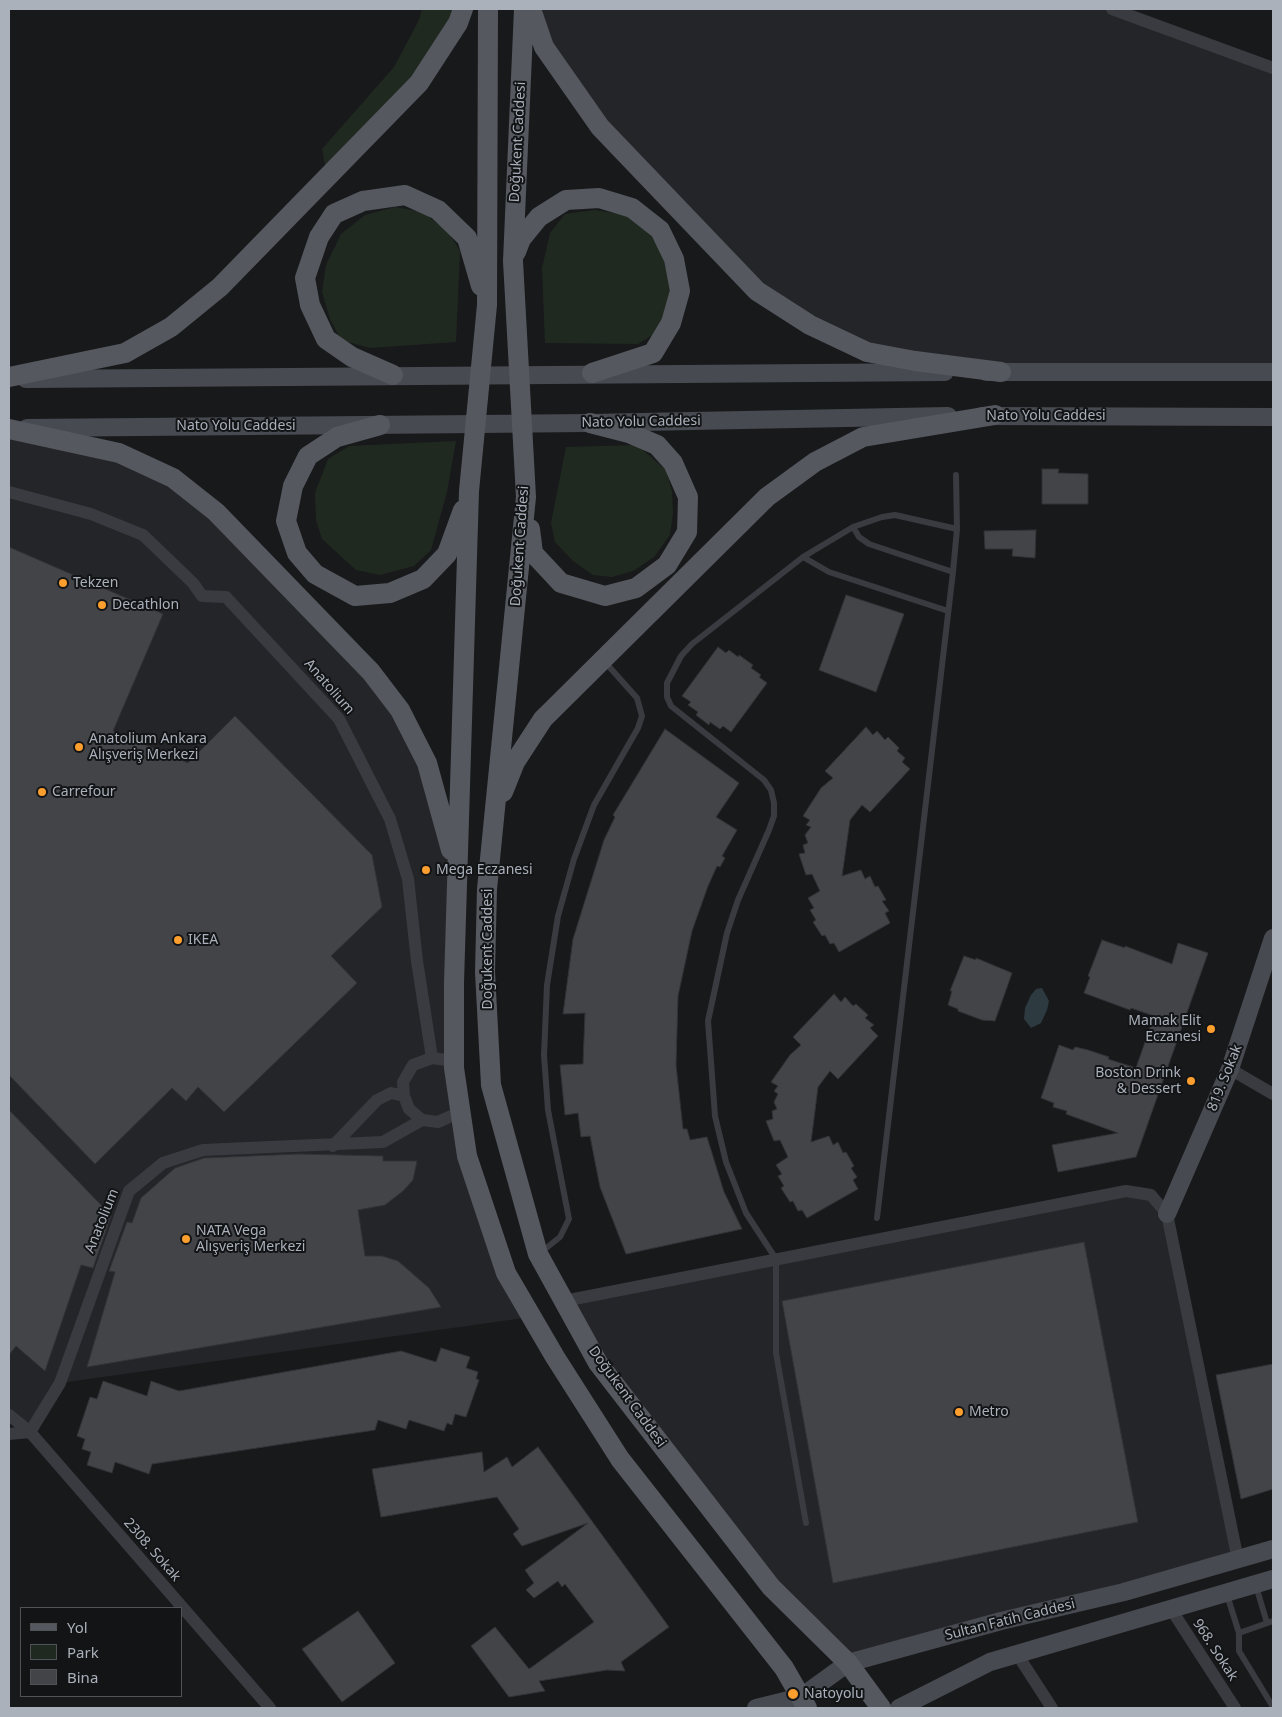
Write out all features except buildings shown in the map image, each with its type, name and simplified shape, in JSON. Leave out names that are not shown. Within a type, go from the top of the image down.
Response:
[{"type":"main road","points":[[9,378],[125,353],[171,327],[220,287],[419,83],[458,23],[462,9]]},
{"type":"main road","name":"Doğukent Caddesi","points":[[488,9],[487,305],[469,492],[454,1062],[466,1156],[506,1273],[555,1357],[620,1459],[784,1668],[804,1703]]},
{"type":"main road","name":"Doğukent Caddesi","points":[[524,9],[513,261],[526,497],[487,889],[484,972],[491,1084],[538,1254],[598,1364],[771,1587],[848,1663],[881,1708]]},
{"type":"main road","points":[[531,9],[544,47],[600,127],[757,291],[810,326],[867,352],[914,361],[1001,372]]},
{"type":"main road","points":[[393,375],[352,357],[326,339],[310,305],[305,278],[319,237],[334,214],[363,200],[405,195],[438,210],[466,238],[487,305]]},
{"type":"main road","points":[[513,261],[521,239],[539,217],[566,200],[599,198],[632,208],[660,230],[674,259],[680,291],[671,323],[653,353],[592,373]]},
{"type":"main road","points":[[9,378],[592,373],[1273,372]]},
{"type":"main road","points":[[487,889],[497,808],[515,762],[543,719],[767,497],[815,462],[863,437],[995,415]]},
{"type":"main road","name":"Nato Yolu Caddesi","points":[[9,428],[590,423],[995,415],[1273,417]]},
{"type":"main road","points":[[526,497],[533,553],[561,583],[605,596],[636,588],[667,565],[687,532],[688,497],[674,463],[657,446],[629,433],[590,423]]},
{"type":"main road","points":[[380,425],[337,437],[308,456],[293,486],[286,522],[297,553],[315,574],[355,596],[390,594],[423,579],[447,554],[469,492]]},
{"type":"main road","points":[[9,428],[119,453],[173,478],[216,512],[371,672],[400,710],[427,763],[442,810],[458,879]]},
{"type":"main road","name":"819. Sokak","points":[[1167,1214],[1230,1069],[1273,938]]},
{"type":"main road","name":"Sultan Fatih Caddesi","points":[[756,1708],[804,1703],[848,1663],[1001,1621],[1124,1592],[1273,1550]]},
{"type":"main road","points":[[899,1708],[990,1662],[1273,1579]]},
{"type":"street","points":[[1112,9],[1273,68]]},
{"type":"street","name":"Anatolium","points":[[9,492],[91,514],[143,535],[193,582],[202,596],[226,597],[339,719],[390,819],[408,879],[417,961],[432,1058]]},
{"type":"street","points":[[422,1120],[409,1108],[404,1096],[403,1082],[413,1065],[432,1058],[454,1062]]},
{"type":"street","points":[[1230,1069],[1273,1094]]},
{"type":"street","points":[[333,1146],[377,1100],[391,1093],[404,1096]]},
{"type":"street","name":"Anatolium","points":[[30,1432],[60,1383],[129,1191],[163,1163],[203,1150],[333,1146],[383,1142],[422,1120],[438,1122],[460,1112]]},
{"type":"street","points":[[564,1301],[1126,1191],[1151,1195],[1167,1214],[1238,1560]]},
{"type":"street","name":"2308. Sokak","points":[[9,1415],[30,1432],[270,1708]]},
{"type":"street","points":[[9,1434],[30,1432]]},
{"type":"street","name":"968. Sokak","points":[[1171,1609],[1235,1708]]},
{"type":"street","points":[[1017,1654],[1052,1708]]},
{"type":"lane","points":[[877,1218],[954,572],[957,529],[956,475]]},
{"type":"lane","points":[[806,1523],[776,1353],[776,1259],[746,1213],[726,1162],[715,1116],[708,1021],[727,933],[738,900],[770,830],[774,816],[774,803],[764,780],[671,706],[667,697],[667,683],[681,656],[692,644],[803,557],[853,528],[875,519],[895,515],[957,529]]},
{"type":"lane","points":[[853,528],[859,537],[869,544],[954,572]]},
{"type":"lane","points":[[803,557],[829,572],[948,611]]},
{"type":"lane","points":[[538,1254],[560,1237],[569,1219],[548,1110],[544,1054],[547,985],[558,916],[574,859],[594,805],[638,728],[642,716],[637,698],[603,660]]},
{"type":"lane","points":[[1238,1633],[1270,1622],[1256,1584]]},
{"type":"lane","points":[[1226,1593],[1238,1633],[1239,1652],[1273,1707]]},
{"type":"shaded area","points":[[531,9],[1112,9],[1273,68],[1273,372],[1001,372],[867,352],[757,291],[600,127]]},
{"type":"shaded area","points":[[9,429],[173,478],[400,710],[457,879],[467,1156],[531,1317],[60,1383],[30,1432],[9,1415]]},
{"type":"shaded area","points":[[1042,988],[1049,1001],[1047,1010],[1041,1023],[1031,1028],[1024,1019],[1025,1008],[1036,989]]},
{"type":"shaded area","points":[[1126,1191],[1151,1195],[1167,1214],[1238,1560],[848,1663],[771,1587],[564,1301]]},
{"type":"green space","points":[[422,9],[463,9],[458,23],[327,177],[322,149],[394,67],[419,20]]},
{"type":"green space","points":[[395,207],[423,212],[449,233],[460,251],[456,342],[370,348],[341,340],[330,319],[322,292],[326,265],[341,234],[365,215]]},
{"type":"green space","points":[[595,210],[631,216],[650,231],[663,254],[672,292],[659,331],[638,344],[545,343],[542,268],[550,233],[565,214]]},
{"type":"green space","points":[[456,441],[447,492],[431,550],[414,566],[380,575],[356,570],[322,539],[316,520],[315,493],[328,459],[349,446]]},
{"type":"green space","points":[[637,445],[666,470],[672,492],[673,513],[670,535],[654,557],[633,571],[612,577],[593,575],[573,561],[555,542],[551,523],[566,447]]},
{"type":"place","name":"Tekzen","points":[[63,583]]},
{"type":"place","name":"Decathlon","points":[[102,605]]},
{"type":"place","name":"Anatolium Ankara Alışveriş Merkezi","points":[[79,747]]},
{"type":"place","name":"Carrefour","points":[[42,792]]},
{"type":"place","name":"Mega Eczanesi","points":[[426,870]]},
{"type":"place","name":"IKEA","points":[[178,940]]},
{"type":"place","name":"Mamak Elit Eczanesi","points":[[1211,1029]]},
{"type":"place","name":"Boston Drink & Dessert","points":[[1191,1081]]},
{"type":"place","name":"NATA Vega Alışveriş Merkezi","points":[[186,1239]]},
{"type":"place","name":"Metro","points":[[959,1412]]},
{"type":"place","name":"Natoyolu","points":[[793,1694]]}]
